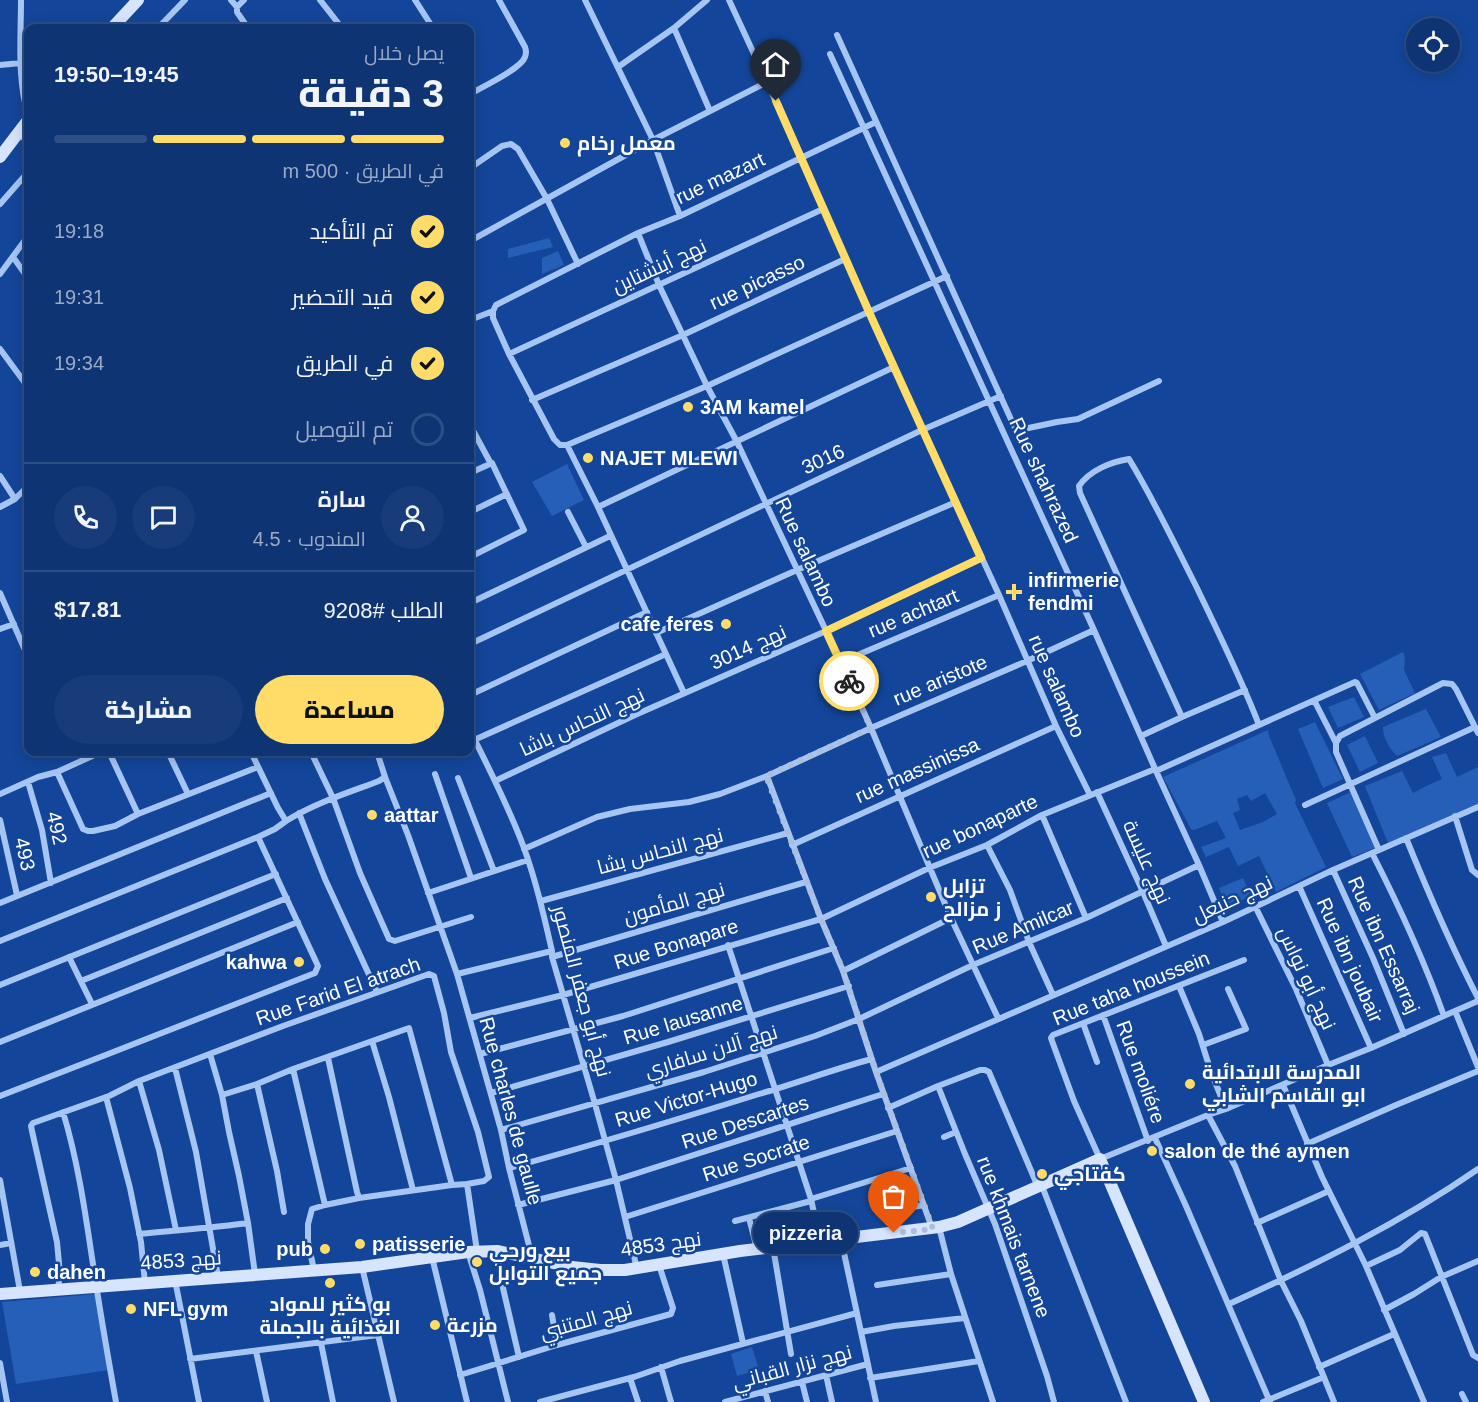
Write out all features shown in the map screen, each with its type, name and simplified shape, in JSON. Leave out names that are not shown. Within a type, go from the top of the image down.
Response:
[{"type":"street","points":[[21,0],[21,63],[24,98]]},
{"type":"street","points":[[116,24],[138,0]]},
{"type":"street","points":[[162,24],[185,0]]},
{"type":"street","points":[[231,0],[245,24]]},
{"type":"street","points":[[237,7],[244,0]]},
{"type":"street","points":[[320,0],[339,24]]},
{"type":"street","points":[[415,0],[430,24]]},
{"type":"street","points":[[474,91],[519,66],[525,58],[525,47],[499,0]]},
{"type":"street","points":[[585,0],[653,140],[680,216]]},
{"type":"street","points":[[618,67],[674,28],[707,0]]},
{"type":"street","name":"rue salambo","points":[[729,0],[922,430],[999,595],[1056,726],[1090,795]]},
{"type":"street","points":[[674,28],[710,111]]},
{"type":"street","points":[[837,35],[1014,426],[1018,430],[1025,430],[1078,419],[1159,381]]},
{"type":"street","name":"Rue shahrazed","points":[[830,54],[1095,630],[1223,922]]},
{"type":"street","points":[[0,65],[21,63]]},
{"type":"street","points":[[474,239],[653,140],[767,82]]},
{"type":"street","name":"rue mazart","points":[[474,318],[493,311],[496,305],[638,233],[680,216],[876,122]]},
{"type":"street","points":[[0,157],[24,126]]},
{"type":"street","points":[[19,133],[24,139]]},
{"type":"street","points":[[474,165],[502,146],[511,144],[518,148],[547,199],[578,264]]},
{"type":"street","points":[[0,204],[24,177]]},
{"type":"street","name":"نهج أينشتاين","points":[[509,354],[823,209]]},
{"type":"street","name":"Rue salambo","points":[[638,233],[658,285],[737,442],[841,662],[951,918],[998,1018]]},
{"type":"street","points":[[0,274],[24,242]]},
{"type":"street","points":[[13,257],[24,272]]},
{"type":"street","name":"rue picasso","points":[[532,400],[683,335],[845,259]]},
{"type":"street","points":[[493,311],[493,318],[509,354],[554,440],[560,445],[567,445],[707,386],[947,276]]},
{"type":"street","points":[[0,349],[24,382]]},
{"type":"street","points":[[598,507],[894,367]]},
{"type":"street","name":"3016","points":[[474,642],[922,430],[1001,396]]},
{"type":"street","points":[[474,434],[492,463],[524,530],[474,555]]},
{"type":"street","points":[[567,445],[684,693]]},
{"type":"street","points":[[1182,717],[1080,493],[1079,486],[1090,474],[1119,461],[1129,459],[1151,495],[1245,690],[1259,725]]},
{"type":"street","points":[[474,471],[492,463]]},
{"type":"street","points":[[0,476],[15,499]]},
{"type":"street","points":[[0,507],[15,499],[24,490]]},
{"type":"street","points":[[474,510],[507,494]]},
{"type":"street","points":[[656,633],[956,502]]},
{"type":"street","points":[[568,512],[586,548]]},
{"type":"street","points":[[474,601],[610,536]]},
{"type":"street","name":"نهج 3014","points":[[684,693],[826,631],[981,558]]},
{"type":"street","points":[[0,593],[24,648]]},
{"type":"street","name":"rue achtart","points":[[841,662],[999,595]]},
{"type":"street","points":[[474,693],[647,612]]},
{"type":"street","points":[[0,629],[14,624]]},
{"type":"street","name":"rue aristote","points":[[524,849],[597,817],[720,794],[766,776],[1095,630]]},
{"type":"street","points":[[474,740],[666,654]]},
{"type":"street","name":"rue bonaparte","points":[[821,919],[929,868],[987,845],[1042,815],[1156,770],[1356,682],[1375,718]]},
{"type":"street","points":[[1305,805],[1477,730],[1456,689],[1452,684],[1443,683],[1340,736],[1336,743]]},
{"type":"street","points":[[1141,736],[1245,690]]},
{"type":"street","name":"نهج النحاس باشا","points":[[495,781],[684,693]]},
{"type":"street","points":[[1315,702],[1336,743],[1336,752],[1379,850]]},
{"type":"street","name":"rue massinissa","points":[[792,845],[1056,726]]},
{"type":"street","name":"نهج أبو جعفر المنصور","points":[[474,740],[508,807],[541,901],[552,954],[616,1180],[637,1269]]},
{"type":"street","points":[[0,794],[92,756]]},
{"type":"street","points":[[112,756],[138,814]]},
{"type":"street","points":[[170,756],[188,794]]},
{"type":"street","points":[[253,756],[286,821]]},
{"type":"street","points":[[313,756],[333,798],[360,873],[389,939],[395,941],[471,917]]},
{"type":"street","name":"Rue charles de gaulle","points":[[377,756],[457,974],[501,1130],[532,1258]]},
{"type":"street","points":[[57,772],[83,829],[93,831],[116,826],[138,814],[258,766]]},
{"type":"street","points":[[435,774],[471,879]]},
{"type":"street","points":[[766,776],[849,986],[883,1094],[924,1205],[936,1228],[993,1402]]},
{"type":"street","points":[[0,941],[258,837],[299,813],[385,777]]},
{"type":"street","points":[[458,778],[494,871]]},
{"type":"street","name":"492","points":[[27,782],[42,830],[51,883]]},
{"type":"street","name":"نهج عليسة","points":[[1097,792],[1166,946]]},
{"type":"street","points":[[0,903],[271,793]]},
{"type":"street","name":"نهج حنبعل","points":[[876,1072],[1223,922],[1333,870],[1478,807]]},
{"type":"street","points":[[299,813],[325,879],[377,992]]},
{"type":"street","points":[[1042,815],[1086,918]]},
{"type":"street","points":[[1455,816],[1472,870],[1478,875]]},
{"type":"street","name":"493","points":[[0,820],[17,895]]},
{"type":"street","name":"نهج النحاس بشا","points":[[541,901],[788,833]]},
{"type":"street","points":[[0,1096],[315,973],[318,966],[258,837]]},
{"type":"street","points":[[1204,1402],[1100,1159],[1371,1048],[1478,999],[1434,906],[1406,838]]},
{"type":"street","points":[[987,845],[1010,890],[1029,942],[1053,995]]},
{"type":"street","points":[[1372,853],[1395,897],[1444,1016]]},
{"type":"street","points":[[428,893],[528,860]]},
{"type":"street","name":"Rue Amilcar","points":[[859,1019],[973,965],[1086,918],[1199,865]]},
{"type":"street","name":"Rue ibn Essarraj","points":[[1333,870],[1404,1034]]},
{"type":"street","points":[[0,985],[276,874]]},
{"type":"street","name":"نهج المأمون","points":[[457,974],[552,954],[806,882]]},
{"type":"street","name":"Rue ibn joubair","points":[[1299,886],[1371,1048]]},
{"type":"street","points":[[81,981],[287,898]]},
{"type":"street","name":"نهج أبو نواس","points":[[1255,906],[1296,989],[1328,1065]]},
{"type":"street","points":[[843,970],[951,918]]},
{"type":"street","name":"Rue Bonapare","points":[[470,1018],[563,995],[821,919]]},
{"type":"street","points":[[0,1042],[298,922]]},
{"type":"street","points":[[728,945],[811,1200],[820,1241]]},
{"type":"street","points":[[480,1054],[623,1016],[834,948]]},
{"type":"street","points":[[69,957],[92,1004]]},
{"type":"street","name":"Rue taha houssein","points":[[1100,1159],[1074,1101],[1051,1038],[1053,1035],[1244,960]]},
{"type":"street","name":"Rue Farid El atrach","points":[[58,1289],[60,1274],[57,1242],[31,1126],[36,1121],[107,1097],[139,1081],[429,974],[434,976],[451,1052],[478,1132],[489,1177],[484,1181],[467,1184]]},
{"type":"street","name":"Rue lausanne","points":[[491,1093],[849,986]]},
{"type":"street","points":[[1179,986],[1226,1109]]},
{"type":"street","points":[[1203,1045],[1246,1029],[1228,989]]},
{"type":"street","points":[[1307,1144],[1478,1069],[1455,1011]]},
{"type":"street","name":"Rue moliére","points":[[1103,1015],[1152,1139],[1229,1304],[1267,1401]]},
{"type":"street","name":"نهج آلان سافاري","points":[[501,1130],[704,1072],[815,1036],[859,1019]]},
{"type":"street","points":[[1083,1023],[1097,1062]]},
{"type":"street","points":[[222,1095],[409,1028],[452,1185]]},
{"type":"street","points":[[372,1041],[413,1190]]},
{"type":"street","points":[[210,1054],[222,1095],[248,1223],[255,1274]]},
{"type":"street","points":[[328,1058],[359,1198]]},
{"type":"street","name":"Rue Victor-Hugo","points":[[509,1168],[872,1059]]},
{"type":"street","points":[[175,1068],[196,1152],[218,1277]]},
{"type":"street","points":[[293,1069],[325,1205]]},
{"type":"street","points":[[888,1108],[980,1070],[988,1072],[1040,1186],[1126,1402]]},
{"type":"street","points":[[139,1081],[159,1150],[176,1230]]},
{"type":"street","points":[[257,1084],[277,1170],[284,1212]]},
{"type":"street","points":[[1283,1085],[1307,1144],[1366,1266],[1424,1402]]},
{"type":"street","name":"rue khmais tarnene","points":[[938,1086],[995,1224],[1054,1402]]},
{"type":"street","name":"Rue Descartes","points":[[518,1205],[616,1180],[883,1094]]},
{"type":"street","points":[[107,1097],[140,1234],[146,1282]]},
{"type":"street","points":[[63,1112],[86,1211],[116,1402]]},
{"type":"street","points":[[1209,1115],[1235,1167],[1281,1281],[1301,1321],[1334,1402]]},
{"type":"street","name":"Rue Socrate","points":[[625,1217],[897,1131]]},
{"type":"street","points":[[945,1137],[957,1132]]},
{"type":"street","name":"نهج 4853","points":[[0,1294],[362,1267],[472,1251],[498,1251],[572,1267],[600,1270],[637,1269],[773,1247],[936,1228],[989,1209],[1100,1159]]},
{"type":"street","points":[[735,1221],[811,1200],[911,1168]]},
{"type":"street","points":[[1229,1304],[1354,1244],[1478,1169]]},
{"type":"street","points":[[0,1180],[20,1291]]},
{"type":"street","points":[[314,1271],[308,1242],[308,1224],[312,1209],[359,1198],[467,1184],[472,1251],[508,1402]]},
{"type":"street","points":[[1257,1223],[1329,1191]]},
{"type":"street","points":[[901,1209],[924,1205]]},
{"type":"street","points":[[749,1218],[758,1250]]},
{"type":"street","points":[[140,1234],[248,1223]]},
{"type":"street","points":[[1366,1266],[1400,1250],[1423,1233],[1427,1238],[1473,1356],[1478,1358]]},
{"type":"street","points":[[840,1239],[876,1402]]},
{"type":"street","points":[[0,1245],[10,1243]]},
{"type":"street","points":[[773,1247],[791,1354]]},
{"type":"street","points":[[723,1254],[743,1343]]},
{"type":"street","points":[[432,1257],[467,1402]]},
{"type":"street","points":[[1384,1310],[1441,1276],[1478,1261]]},
{"type":"street","name":"نهج المتنبي","points":[[460,1375],[671,1314],[673,1308],[658,1265]]},
{"type":"street","points":[[362,1267],[394,1402]]},
{"type":"street","points":[[877,1285],[951,1274]]},
{"type":"street","points":[[175,1280],[199,1402]]},
{"type":"street","points":[[503,1288],[519,1358]]},
{"type":"street","points":[[540,1402],[554,1400],[743,1343],[857,1312]]},
{"type":"street","points":[[552,1315],[557,1346]]},
{"type":"street","points":[[861,1332],[965,1318]]},
{"type":"street","points":[[1319,1367],[1394,1334]]},
{"type":"street","points":[[190,1359],[378,1335]]},
{"type":"street","points":[[321,1343],[333,1402]]},
{"type":"street","points":[[256,1351],[267,1402]]},
{"type":"street","points":[[870,1377],[979,1360]]},
{"type":"street","points":[[0,1363],[2,1386],[7,1402]]},
{"type":"street","name":"نهج نزار القباني","points":[[726,1402],[868,1364]]},
{"type":"street","points":[[661,1367],[672,1402]]},
{"type":"street","points":[[826,1375],[832,1402]]},
{"type":"street","points":[[1267,1401],[1323,1377]]},
{"type":"street","points":[[630,1378],[638,1402]]},
{"type":"street","points":[[802,1382],[807,1402]]},
{"type":"street","points":[[765,1391],[768,1402]]},
{"type":"street","points":[[1462,1394],[1466,1402]]},
{"type":"shaded area","points":[[549,238],[553,247],[508,258],[508,249]]},
{"type":"shaded area","points":[[558,251],[564,265],[542,274],[542,258]]},
{"type":"shaded area","points":[[567,464],[584,500],[552,516],[532,482]]},
{"type":"shaded area","points":[[1403,652],[1404,670],[1415,693],[1379,710],[1360,674]]},
{"type":"shaded area","points":[[1354,697],[1364,717],[1338,728],[1328,707]]},
{"type":"shaded area","points":[[1426,709],[1441,737],[1397,756],[1387,743],[1383,727]]},
{"type":"shaded area","points":[[1315,722],[1343,779],[1323,788],[1298,729]]},
{"type":"shaded area","points":[[1268,730],[1296,800],[1295,803],[1326,867],[1276,892],[1259,856],[1238,866],[1229,847],[1206,857],[1201,847],[1226,838],[1217,821],[1194,830],[1191,829],[1163,777]],"holes":[[[1265,793],[1277,814],[1240,830],[1233,813],[1240,810],[1237,799],[1247,795],[1251,801]]]},
{"type":"shaded area","points":[[1365,736],[1378,763],[1360,772],[1347,745]]},
{"type":"shaded area","points":[[1446,753],[1457,777],[1478,767],[1478,804],[1388,843],[1365,786],[1402,771],[1413,793],[1442,779],[1432,757]]},
{"type":"shaded area","points":[[1351,792],[1375,848],[1352,857],[1327,803]]},
{"type":"shaded area","points":[[1243,878],[1251,896],[1227,907],[1219,888]]},
{"type":"shaded area","points":[[96,1294],[109,1370],[16,1384],[2,1302]]},
{"type":"shaded area","points":[[752,1347],[759,1370],[737,1376],[731,1354]]},
{"type":"way so far","points":[[849,681],[871,728],[766,776],[849,986],[888,1108],[933,1229],[894,1233]]},
{"type":"place","name":"معمل رخام","points":[[565,143]]},
{"type":"place","name":"3AM kamel","points":[[688,407]]},
{"type":"place","name":"NAJET MLEWI","points":[[588,458]]},
{"type":"place","name":"infirmerie fendmi","points":[[1014,592]]},
{"type":"place","name":"cafe feres","points":[[726,624]]},
{"type":"place","name":"aattar","points":[[372,815]]},
{"type":"place","name":"تزابل ز مزالح","points":[[931,897]]},
{"type":"place","name":"kahwa","points":[[299,962]]},
{"type":"place","name":"المدرسة الابتدائية ابو القاسم الشابي","points":[[1190,1084]]},
{"type":"place","name":"salon de thé aymen","points":[[1152,1151]]},
{"type":"place","name":"كفتاجي","points":[[1042,1174]]},
{"type":"place","name":"pizzeria","points":[[894,1233]]},
{"type":"place","name":"patisserie","points":[[360,1244]]},
{"type":"place","name":"pub","points":[[325,1249]]},
{"type":"place","name":"بيع ورحي جميع التوابل","points":[[477,1262]]},
{"type":"place","name":"dahen","points":[[35,1272]]},
{"type":"place","name":"بو كثير للمواد الغذائية بالجملة","points":[[330,1283]]},
{"type":"place","name":"NFL gym","points":[[131,1309]]},
{"type":"place","name":"مزرعة","points":[[435,1325]]},
{"type":"route","points":[[776,101],[981,558],[826,631],[849,681]]}]
